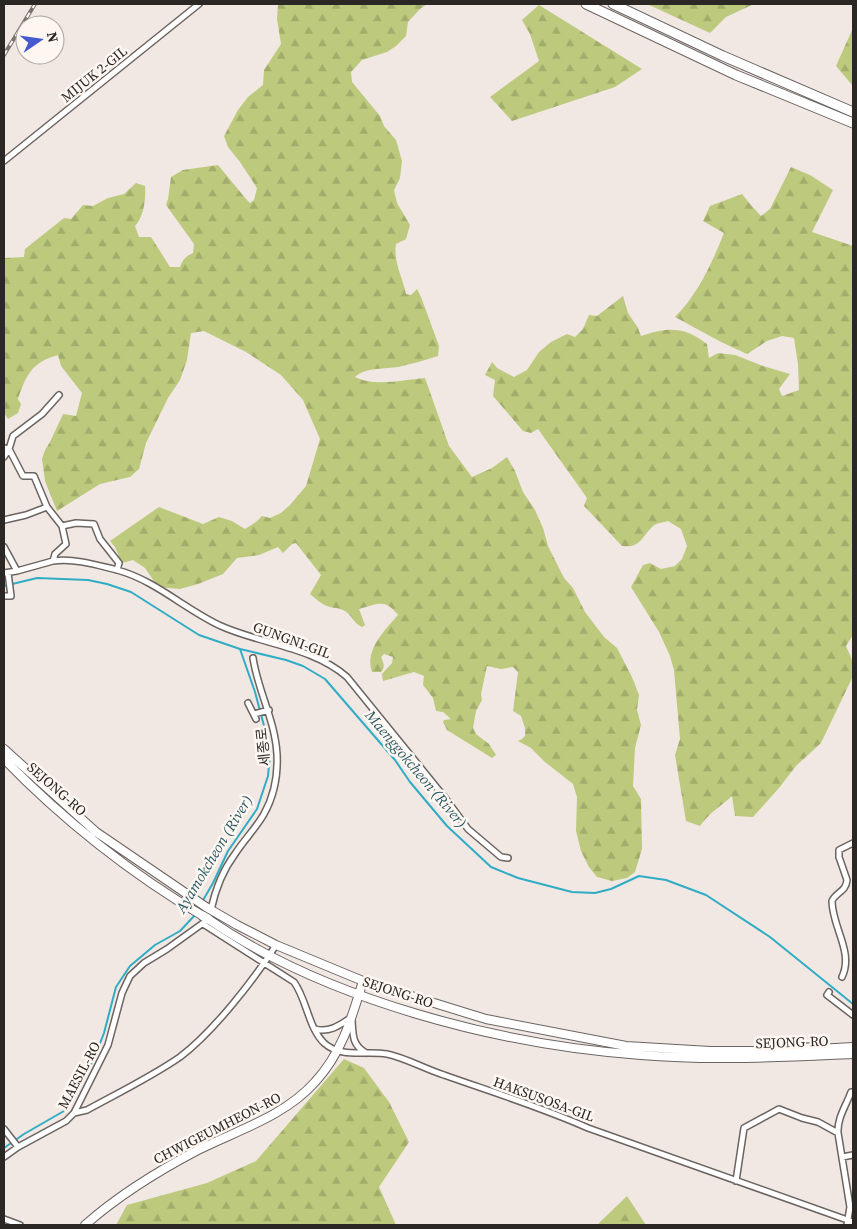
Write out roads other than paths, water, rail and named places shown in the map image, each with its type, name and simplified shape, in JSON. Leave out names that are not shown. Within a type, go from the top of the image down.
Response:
[{"type":"highway","points":[[586,4],[736,75],[853,124]]},
{"type":"highway","points":[[613,4],[723,56],[853,112]]},
{"type":"main road","name":"SEJONG-RO","points":[[4,749],[96,832],[195,900],[206,915],[270,955],[315,977],[359,994],[418,1014],[463,1026],[528,1040],[600,1051],[708,1058],[853,1054]]},
{"type":"main road","name":"SEJONG-RO","points":[[4,759],[32,788],[122,862],[192,909],[237,925],[276,945],[363,981],[486,1019],[626,1046],[710,1051],[782,1051],[853,1047]]},
{"type":"main road","name":"CHWIGEUMHEON-RO","points":[[85,1225],[132,1188],[164,1168],[288,1106],[316,1081],[339,1051],[363,981]]},
{"type":"street","name":"MIJUK 2-GIL","points":[[4,161],[199,4]]},
{"type":"street","points":[[4,457],[13,436],[42,414],[59,395]]},
{"type":"street","points":[[6,449],[23,476],[34,476],[47,507],[62,526],[66,544],[55,554],[53,561]]},
{"type":"street","points":[[4,520],[37,512],[47,507]]},
{"type":"street","points":[[62,526],[76,523],[94,524],[100,538],[119,562],[117,570]]},
{"type":"street","points":[[4,547],[17,571]]},
{"type":"street","name":"GUNGNI-GIL","points":[[6,573],[62,560],[126,572],[220,626],[291,648],[339,670],[347,677],[468,829],[501,857],[508,858]]},
{"type":"street","points":[[4,596],[11,596],[6,573]]},
{"type":"street","name":"세종로","points":[[206,915],[228,864],[264,814],[276,776],[277,754],[269,710],[253,658]]},
{"type":"street","points":[[248,703],[255,717],[269,710]]},
{"type":"street","points":[[842,977],[846,960],[832,911],[832,901],[846,888],[847,884],[846,875],[839,857],[839,850],[853,842]]},
{"type":"street","points":[[206,915],[265,963],[294,982],[300,990],[315,1029],[324,1042],[339,1051]]},
{"type":"street","name":"MAESIL-RO","points":[[4,1157],[18,1147],[62,1124],[74,1113],[108,1045],[122,993],[130,976],[144,963],[167,949],[206,915]]},
{"type":"street","points":[[74,1113],[87,1110],[181,1056],[199,1041],[265,963],[276,945]]},
{"type":"street","points":[[829,992],[827,995],[853,1015]]},
{"type":"street","points":[[315,1029],[327,1030],[336,1028],[352,1017],[355,1042],[358,1049],[366,1054]]},
{"type":"street","name":"HAKSUSOSA-GIL","points":[[339,1051],[351,1054],[375,1053],[392,1055],[439,1074],[558,1114],[588,1128],[850,1222]]},
{"type":"street","points":[[850,1222],[850,1192],[837,1125],[853,1092]]},
{"type":"street","points":[[736,1181],[744,1128],[756,1124],[779,1109],[818,1122],[838,1133]]},
{"type":"street","points":[[4,1129],[18,1147]]},
{"type":"street","points":[[842,1157],[853,1155]]},
{"type":"street","points":[[4,1219],[18,1224]]},
{"type":"waterway","name":"Maenggokcheon (River)","points":[[4,586],[37,578],[88,580],[107,584],[131,592],[199,635],[240,649],[303,666],[325,679],[395,760],[410,782],[447,826],[491,867],[518,878],[572,892],[595,893],[611,889],[639,876],[666,880],[706,895],[770,937],[853,1004]]},
{"type":"waterway","name":"Ayamokcheon (River)","points":[[202,902],[228,851],[257,809],[268,776],[270,754],[267,737],[255,692],[240,649]]},
{"type":"waterway","name":"Ayamokcheon (River)","points":[[4,1148],[64,1111],[78,1090],[95,1056],[104,1033],[116,987],[130,966],[155,945],[180,931],[195,915]]},
{"type":"railway","points":[[4,55],[35,4]]}]
